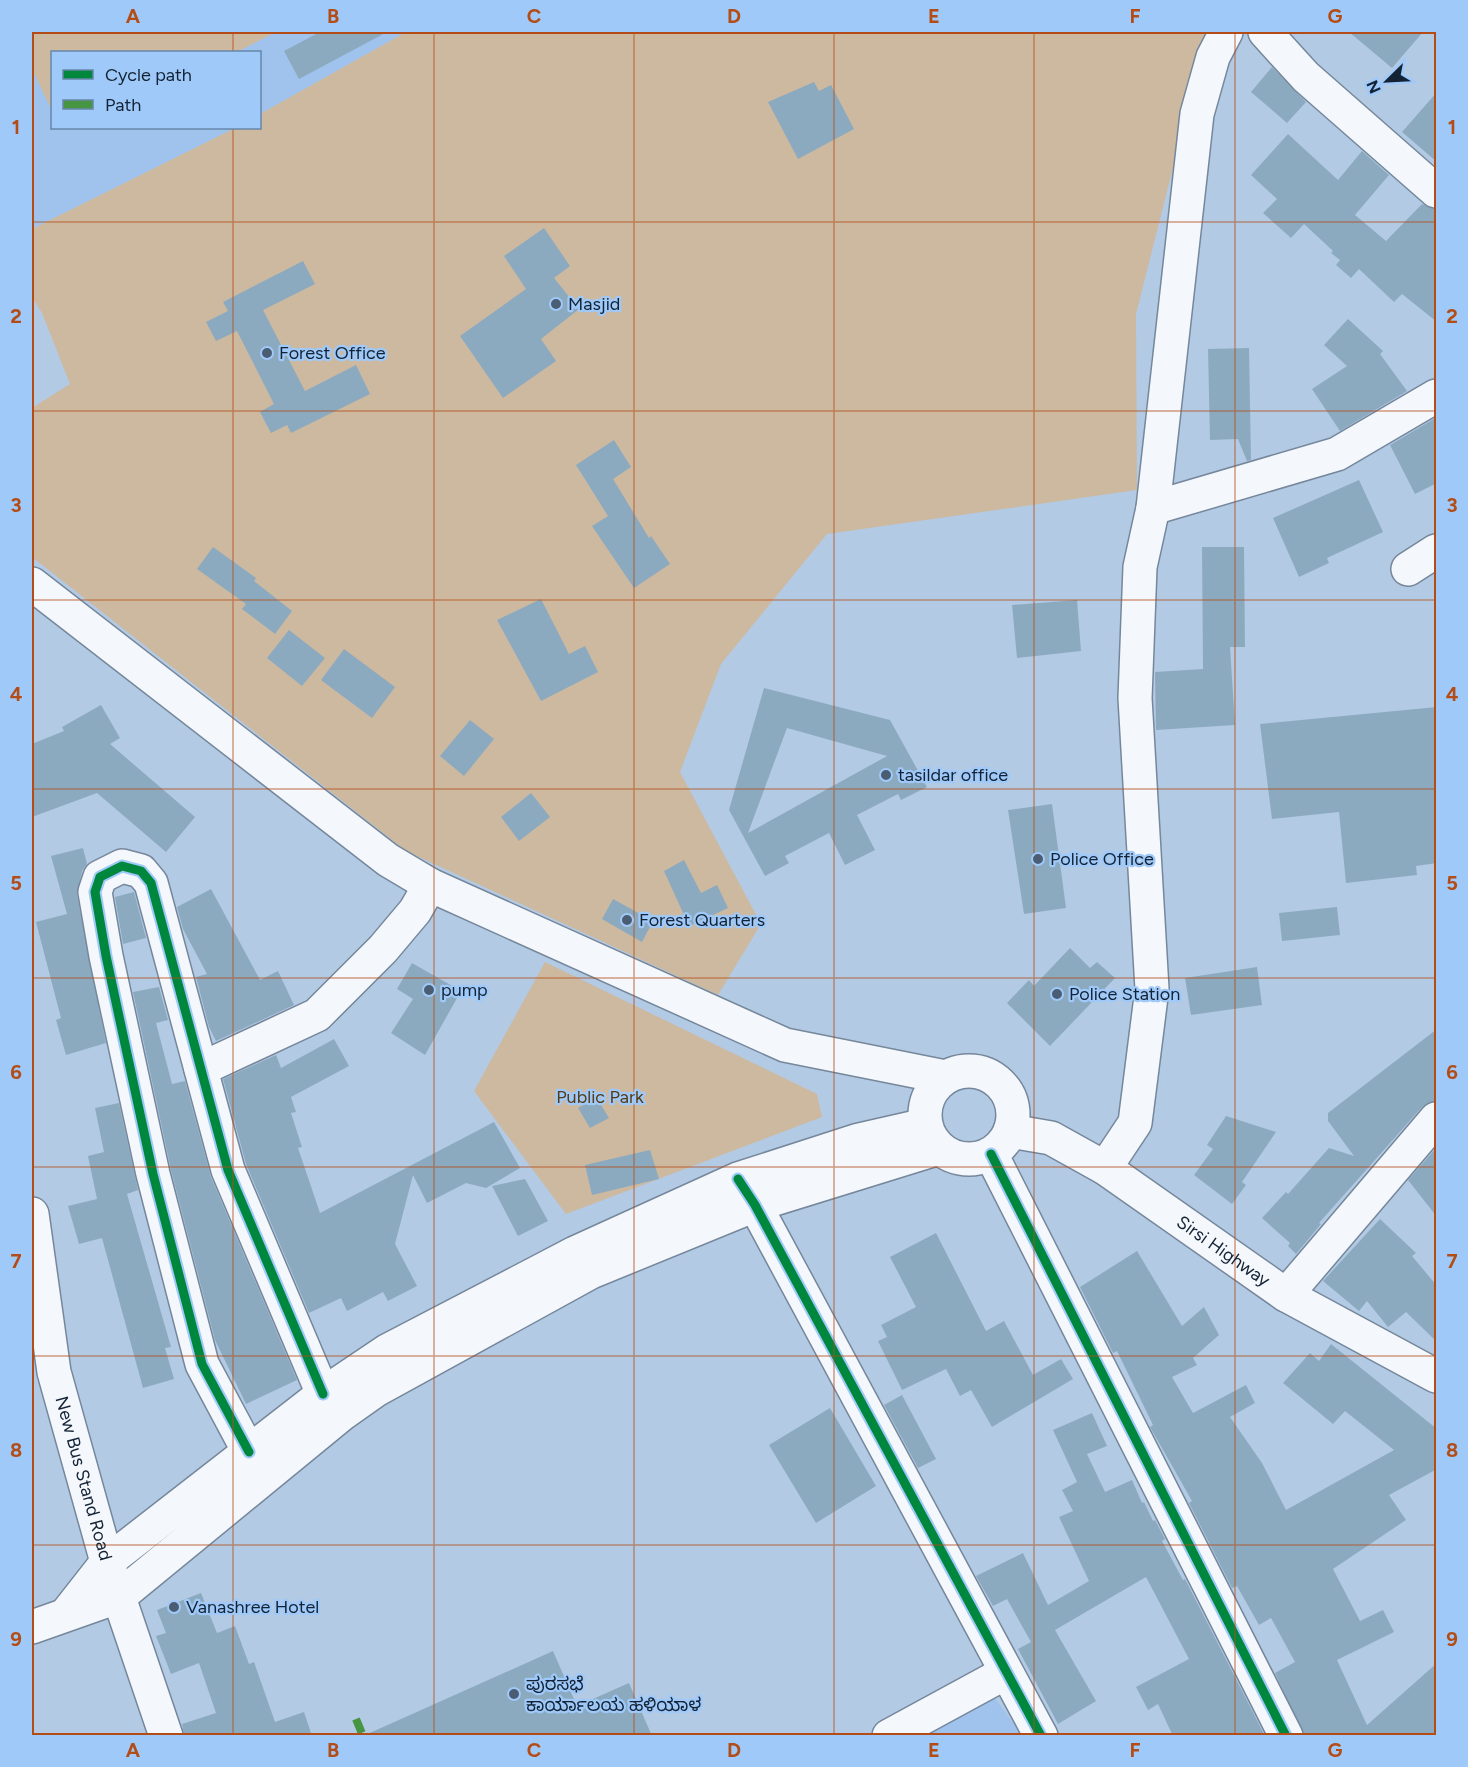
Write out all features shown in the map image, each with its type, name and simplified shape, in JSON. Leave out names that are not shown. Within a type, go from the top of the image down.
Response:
[{"type":"main road","points":[[1104,1168],[1135,1123],[1152,989],[1135,698],[1140,567],[1154,508],[1197,114],[1213,57],[1226,32]]},
{"type":"main road","points":[[1265,32],[1306,77],[1437,191]]},
{"type":"main road","points":[[1154,508],[1337,454],[1437,396]]},
{"type":"main road","points":[[1408,569],[1437,551]]},
{"type":"main road","points":[[32,584],[388,860],[430,885],[785,1045],[945,1077]]},
{"type":"main road","points":[[249,1452],[202,1364],[153,1174],[106,956],[96,892],[100,877],[122,866],[141,871],[151,883],[228,1170],[323,1394]]},
{"type":"main road","points":[[201,1069],[317,1015],[383,949],[415,911],[430,885]]},
{"type":"main road","points":[[971,1070],[996,1080],[1006,1091],[1011,1104],[1000,1142],[978,1158],[964,1159],[951,1156],[932,1137],[927,1098],[934,1086],[945,1077],[971,1070]]},
{"type":"main road","points":[[1286,1295],[1437,1119]]},
{"type":"main road","points":[[32,1627],[120,1596],[342,1414],[376,1390],[591,1272],[746,1192],[860,1140],[932,1137]]},
{"type":"main road","name":"Sirsi Highway","points":[[1000,1142],[1051,1138],[1104,1168],[1286,1295],[1437,1376]]},
{"type":"main road","points":[[1000,1142],[1286,1736]]},
{"type":"main road","points":[[67,1613],[107,1562],[323,1394],[387,1351],[565,1258],[746,1192]]},
{"type":"main road","points":[[746,1192],[1041,1736]]},
{"type":"main road","name":"New Bus Stand Road","points":[[32,1214],[41,1354],[54,1372],[107,1562],[166,1736]]},
{"type":"main road","points":[[889,1736],[1005,1673]]},
{"type":"shaded area","points":[[32,32],[406,32],[261,113],[261,51],[51,51],[51,129],[233,129],[32,229]]},
{"type":"shaded area","points":[[992,1694],[1022,1735],[921,1736]]},
{"type":"green space","points":[[32,32],[276,32],[239,51],[51,51],[51,109],[32,69]]},
{"type":"green space","points":[[406,32],[1220,32],[1196,77],[1136,314],[1137,490],[827,534],[721,664],[680,772],[761,924],[718,995],[406,851],[32,557],[32,408],[70,384],[42,313],[32,297],[32,229],[233,129],[261,129],[261,113]]},
{"type":"green space","name":"Public Park","points":[[545,962],[817,1094],[822,1117],[566,1214],[474,1091]]},
{"type":"building","points":[[320,32],[387,32],[299,79],[284,51]]},
{"type":"building","points":[[1349,32],[1423,32],[1392,68]]},
{"type":"building","points":[[1272,67],[1306,102],[1287,123],[1251,92]]},
{"type":"building","points":[[814,82],[819,91],[831,85],[854,129],[798,159],[768,102]]},
{"type":"building","points":[[1437,92],[1437,162],[1402,132]]},
{"type":"building","points":[[1288,134],[1338,180],[1362,151],[1389,175],[1355,215],[1386,241],[1422,204],[1437,209],[1437,322],[1402,294],[1394,302],[1359,269],[1351,278],[1336,265],[1340,260],[1331,253],[1333,251],[1304,224],[1291,238],[1263,213],[1277,199],[1251,175]]},
{"type":"building","points":[[544,228],[570,266],[554,278],[579,309],[541,339],[556,361],[503,398],[460,336],[526,289],[504,256]]},
{"type":"building","name":"Forest Office","points":[[303,261],[315,284],[263,310],[305,391],[356,365],[370,394],[291,433],[287,425],[271,433],[260,412],[274,404],[237,331],[216,341],[206,322],[228,311],[223,302]]},
{"type":"building","points":[[1348,319],[1383,351],[1380,354],[1407,391],[1340,431],[1312,389],[1347,366],[1324,345]]},
{"type":"building","points":[[1249,348],[1251,460],[1247,461],[1238,439],[1210,440],[1208,349]]},
{"type":"building","points":[[1437,417],[1437,483],[1415,494],[1390,445]]},
{"type":"building","points":[[614,440],[631,467],[613,479],[649,538],[651,536],[670,564],[634,588],[592,526],[608,516],[576,465]]},
{"type":"building","points":[[1359,480],[1383,532],[1327,558],[1329,563],[1299,577],[1273,518]]},
{"type":"building","points":[[213,547],[256,578],[254,581],[292,611],[275,634],[242,609],[246,604],[197,569]]},
{"type":"building","points":[[1202,547],[1244,547],[1245,647],[1230,647],[1235,725],[1156,730],[1155,672],[1203,669]]},
{"type":"building","points":[[541,599],[569,654],[585,646],[598,672],[541,701],[497,620]]},
{"type":"building","points":[[1077,600],[1081,651],[1017,658],[1012,605]]},
{"type":"building","points":[[289,630],[325,658],[302,686],[267,658]]},
{"type":"building","points":[[344,649],[395,687],[372,718],[321,680]]},
{"type":"building","name":"tasildar office","points":[[764,688],[890,720],[927,787],[901,800],[898,794],[857,815],[875,850],[845,865],[829,833],[785,856],[789,863],[765,876],[729,810]],"holes":[[[787,728],[887,756],[748,833]]]},
{"type":"building","points":[[101,705],[120,738],[110,744],[195,817],[166,852],[97,793],[32,817],[32,744],[64,731],[62,727]]},
{"type":"building","points":[[1437,707],[1437,863],[1416,866],[1417,875],[1346,883],[1339,812],[1272,819],[1260,724]]},
{"type":"building","points":[[470,720],[494,739],[464,776],[440,756]]},
{"type":"building","points":[[531,793],[550,817],[519,841],[501,817]]},
{"type":"building","name":"Police Office","points":[[1052,804],[1066,908],[1024,914],[1008,810]]},
{"type":"building","points":[[83,848],[87,864],[82,871],[77,895],[106,1043],[66,1055],[56,1020],[61,1018],[36,922],[67,914],[51,856]]},
{"type":"building","points":[[684,860],[701,893],[717,885],[728,908],[689,926],[664,871]]},
{"type":"building","points":[[211,889],[260,980],[278,971],[294,1005],[216,1041],[209,1027],[196,977],[207,974],[183,929],[177,907]]},
{"type":"building","points":[[134,892],[146,938],[123,944],[115,897]]},
{"type":"building","name":"Forest Quarters","points":[[613,899],[653,921],[642,942],[602,919]]},
{"type":"building","points":[[1337,907],[1340,935],[1282,941],[1279,913]]},
{"type":"building","name":"Police Station","points":[[1070,948],[1090,968],[1097,962],[1115,978],[1050,1046],[1007,1003],[1029,980],[1034,986]]},
{"type":"building","points":[[412,963],[461,991],[425,1055],[391,1033],[413,999],[397,989]]},
{"type":"building","points":[[1257,967],[1262,1005],[1191,1015],[1185,978]]},
{"type":"building","points":[[159,987],[168,1020],[156,1023],[172,1084],[185,1081],[211,1177],[297,1380],[246,1404],[215,1340],[171,1170],[133,992]]},
{"type":"building","points":[[1437,1029],[1437,1101],[1422,1107],[1319,1223],[1321,1224],[1296,1254],[1288,1246],[1290,1243],[1262,1218],[1286,1192],[1288,1194],[1329,1148],[1354,1156],[1328,1121],[1328,1113]]},
{"type":"building","points":[[334,1039],[349,1066],[291,1097],[296,1112],[291,1113],[302,1147],[298,1148],[320,1213],[494,1122],[520,1168],[486,1188],[466,1183],[427,1203],[413,1175],[395,1244],[417,1286],[388,1301],[383,1292],[347,1311],[341,1298],[309,1313],[246,1164],[223,1079],[276,1055],[281,1068]]},
{"type":"building","points":[[596,1097],[609,1118],[590,1128],[578,1108]]},
{"type":"building","points":[[119,1103],[138,1190],[127,1194],[171,1347],[165,1348],[174,1379],[143,1388],[102,1238],[79,1244],[68,1206],[97,1199],[88,1156],[104,1152],[95,1108]]},
{"type":"building","points":[[1226,1116],[1276,1132],[1242,1182],[1246,1185],[1232,1204],[1194,1175],[1213,1149],[1207,1145]]},
{"type":"building","points":[[1437,1147],[1437,1217],[1408,1180]]},
{"type":"building","points":[[650,1150],[659,1179],[592,1195],[585,1165]]},
{"type":"building","points":[[525,1179],[548,1221],[518,1236],[492,1186]]},
{"type":"building","points":[[1380,1219],[1416,1253],[1412,1256],[1437,1286],[1437,1342],[1406,1312],[1388,1327],[1367,1301],[1359,1311],[1323,1281]]},
{"type":"building","points":[[936,1233],[986,1331],[1004,1321],[1033,1375],[1061,1359],[1073,1379],[992,1427],[971,1390],[960,1396],[946,1369],[902,1390],[878,1341],[887,1337],[881,1325],[916,1307],[890,1257]]},
{"type":"building","points":[[1137,1251],[1182,1326],[1204,1307],[1219,1335],[1193,1358],[1197,1365],[1172,1377],[1193,1413],[1246,1385],[1255,1403],[1230,1417],[1262,1463],[1286,1510],[1394,1450],[1345,1411],[1333,1424],[1283,1383],[1310,1353],[1319,1361],[1331,1344],[1437,1429],[1437,1469],[1389,1495],[1406,1520],[1333,1569],[1360,1621],[1383,1610],[1394,1632],[1337,1660],[1367,1725],[1437,1663],[1437,1736],[1304,1736],[1275,1673],[1295,1662],[1271,1618],[1259,1625],[1237,1586],[1232,1588],[1189,1503],[1192,1501],[1150,1427],[1153,1425],[1117,1351],[1113,1353],[1080,1287]]},
{"type":"building","points":[[902,1395],[936,1459],[918,1468],[884,1405]]},
{"type":"building","points":[[830,1408],[876,1486],[816,1523],[769,1445]]},
{"type":"building","points":[[1092,1413],[1107,1446],[1087,1454],[1105,1492],[1132,1480],[1142,1503],[1144,1502],[1165,1539],[1162,1541],[1183,1580],[1185,1579],[1265,1736],[1173,1736],[1158,1704],[1148,1710],[1136,1687],[1189,1659],[1146,1577],[1055,1630],[1096,1701],[1058,1724],[1018,1649],[1031,1642],[1007,1599],[993,1606],[976,1576],[1023,1553],[1048,1605],[1089,1581],[1059,1517],[1073,1511],[1062,1490],[1077,1482],[1053,1430]]},
{"type":"building","points":[[201,1593],[217,1633],[235,1626],[249,1664],[254,1662],[275,1722],[304,1712],[312,1736],[184,1736],[182,1724],[216,1713],[199,1663],[171,1674],[156,1636],[166,1633],[157,1610]]},
{"type":"building","name":"ಪುರಸಭೆ ಕಾರ್ಯಾಲಯ ಹಳಿಯಾಳ","points":[[553,1651],[577,1706],[629,1683],[652,1736],[363,1736]]},
{"type":"marked path","points":[[356,1719],[363,1736]]},
{"type":"cycle path","points":[[249,1452],[202,1364],[153,1174],[106,956],[95,892],[100,877],[122,866],[141,871],[151,883],[228,1170],[323,1394]]},
{"type":"cycle path","points":[[991,1154],[1286,1736]]},
{"type":"cycle path","points":[[738,1179],[755,1205],[1041,1736]]},
{"type":"place","name":"Masjid","points":[[556,304]]},
{"type":"place","name":"Forest Office","points":[[267,353]]},
{"type":"place","name":"tasildar office","points":[[886,775]]},
{"type":"place","name":"Police Office","points":[[1038,859]]},
{"type":"place","name":"Forest Quarters","points":[[627,920]]},
{"type":"place","name":"pump","points":[[429,990]]},
{"type":"place","name":"Police Station","points":[[1057,994]]},
{"type":"place","name":"Vanashree Hotel","points":[[174,1607]]},
{"type":"place","name":"ಪುರಸಭೆ ಕಾರ್ಯಾಲಯ ಹಳಿಯಾಳ","points":[[514,1694]]}]
